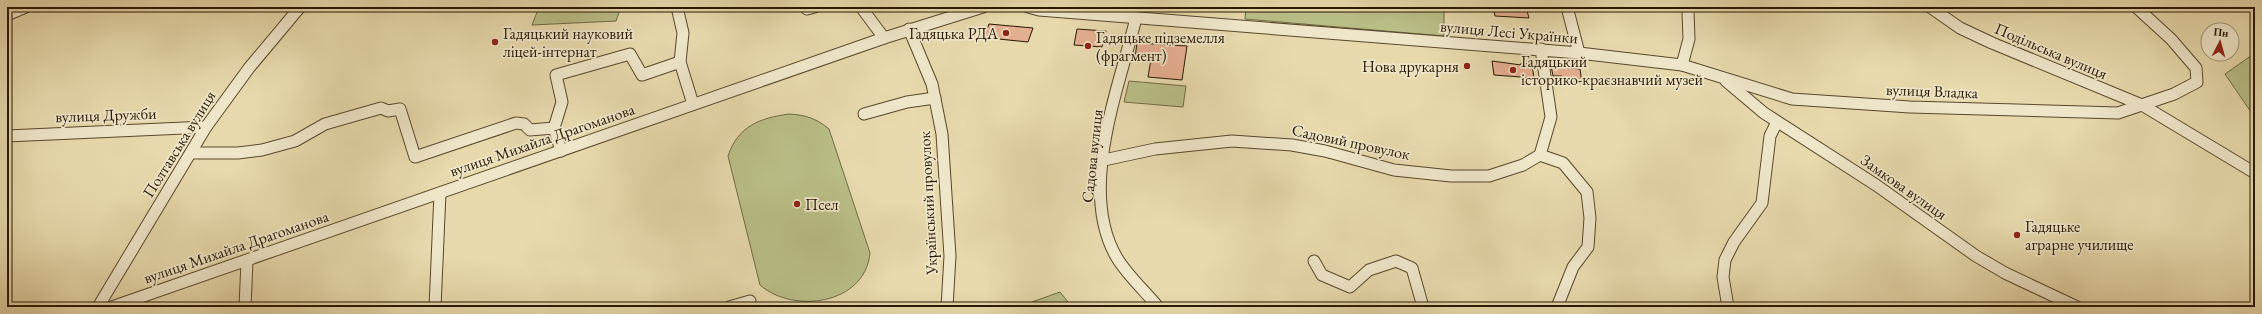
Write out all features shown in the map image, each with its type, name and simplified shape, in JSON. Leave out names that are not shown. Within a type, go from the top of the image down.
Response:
[{"type":"street","points":[[7,15],[26,7]]},
{"type":"street","name":"Полтавська вулиця","points":[[98,307],[206,127],[249,68],[300,7]]},
{"type":"street","points":[[677,7],[683,33],[680,62],[693,104]]},
{"type":"street","points":[[805,7],[807,9],[815,7]]},
{"type":"street","points":[[861,7],[884,38]]},
{"type":"street","name":"вулиця Михайла Драгоманова","points":[[112,307],[884,38],[983,7]]},
{"type":"street","name":"вулиця Лесі Українки","points":[[1028,7],[1039,10],[1136,18],[1541,49],[1682,65],[1699,68],[1722,78]]},
{"type":"street","points":[[1567,7],[1579,53]]},
{"type":"street","name":"Подільська вулиця","points":[[1930,7],[1960,28],[1992,43],[2142,105],[2255,173]]},
{"type":"street","name":"вулиця Владка","points":[[1722,78],[1792,99],[1910,107],[2118,113],[2174,94],[2197,82],[2196,68],[2171,39],[2136,7]]},
{"type":"street","points":[[1682,65],[1689,49],[1691,28],[1688,12]]},
{"type":"street","name":"Садова вулиця","points":[[1136,18],[1109,120],[1101,184],[1102,221],[1116,257],[1158,307]]},
{"type":"street","name":"Український провулок","points":[[909,30],[932,84],[942,134],[950,256],[947,307]]},
{"type":"street","points":[[1541,49],[1551,117],[1540,155],[1563,163],[1587,192],[1590,218],[1588,247],[1577,259],[1566,280],[1557,307]]},
{"type":"street","points":[[561,151],[554,128],[562,108],[563,94],[556,75],[630,54],[642,75],[680,62]]},
{"type":"street","name":"Замкова вулиця","points":[[1722,78],[1778,122],[1876,185],[1976,256],[2004,273],[2077,307]]},
{"type":"street","points":[[864,114],[907,102],[935,98]]},
{"type":"street","points":[[191,153],[238,153],[262,150],[295,141],[325,124],[381,108],[388,111],[400,109],[415,157],[516,123],[524,124],[530,130],[554,128]]},
{"type":"street","points":[[1728,307],[1723,277],[1725,260],[1734,242],[1762,203],[1763,183],[1768,162],[1770,136],[1778,122]]},
{"type":"street","name":"вулиця Дружби","points":[[7,136],[206,127]]},
{"type":"street","name":"Садовий провулок","points":[[1104,160],[1155,148],[1232,140],[1292,145],[1325,151],[1394,170],[1451,176],[1488,176],[1523,165],[1540,155]]},
{"type":"street","points":[[435,307],[440,193]]},
{"type":"street","points":[[245,307],[247,261]]},
{"type":"street","points":[[1314,262],[1322,275],[1350,287],[1370,270],[1396,261],[1412,268],[1423,307]]},
{"type":"street","points":[[729,307],[750,301]]},
{"type":"green space","points":[[539,7],[621,7],[616,21],[532,25]]},
{"type":"green space","points":[[1246,7],[1447,7],[1444,8],[1444,36],[1245,19]]},
{"type":"green space","points":[[2255,53],[2255,118],[2225,74]]},
{"type":"green space","points":[[1129,81],[1186,86],[1183,107],[1124,102]]},
{"type":"green space","name":"Псел","points":[[789,114],[810,118],[820,122],[829,129],[870,253],[865,270],[855,284],[842,294],[826,299],[808,301],[790,300],[774,294],[760,285],[728,156],[738,137],[751,125],[769,118]]},
{"type":"green space","points":[[1060,292],[1072,307],[1018,307]]},
{"type":"building","points":[[1493,7],[1526,7],[1529,18],[1495,16]]},
{"type":"building","name":"Гадяцька РДА","points":[[989,24],[1033,28],[1028,42],[979,37],[982,29],[987,29]]},
{"type":"building","points":[[1077,29],[1106,31],[1102,47],[1074,45]]},
{"type":"building","points":[[1137,43],[1187,46],[1182,80],[1148,77],[1151,59],[1135,58]]},
{"type":"building","name":"Гадяцький історико-краєзнавчий музей","points":[[1492,61],[1521,65],[1521,63],[1532,64],[1534,78],[1494,75]]},
{"type":"building","points":[[1551,66],[1580,69],[1582,83],[1562,81],[1562,76],[1553,76]]},
{"type":"place","name":"Гадяцька РДА","points":[[1006,33]]},
{"type":"place","name":"Гадяцький науковий ліцей-інтернат","points":[[495,42]]},
{"type":"place","name":"Гадяцьке підземелля (фрагмент)","points":[[1088,46]]},
{"type":"place","name":"Нова друкарня","points":[[1467,66]]},
{"type":"place","name":"Гадяцький історико-краєзнавчий музей","points":[[1513,70]]},
{"type":"place","name":"Псел","points":[[797,204]]},
{"type":"place","name":"Гадяцьке аграрне училище","points":[[2017,235]]}]
